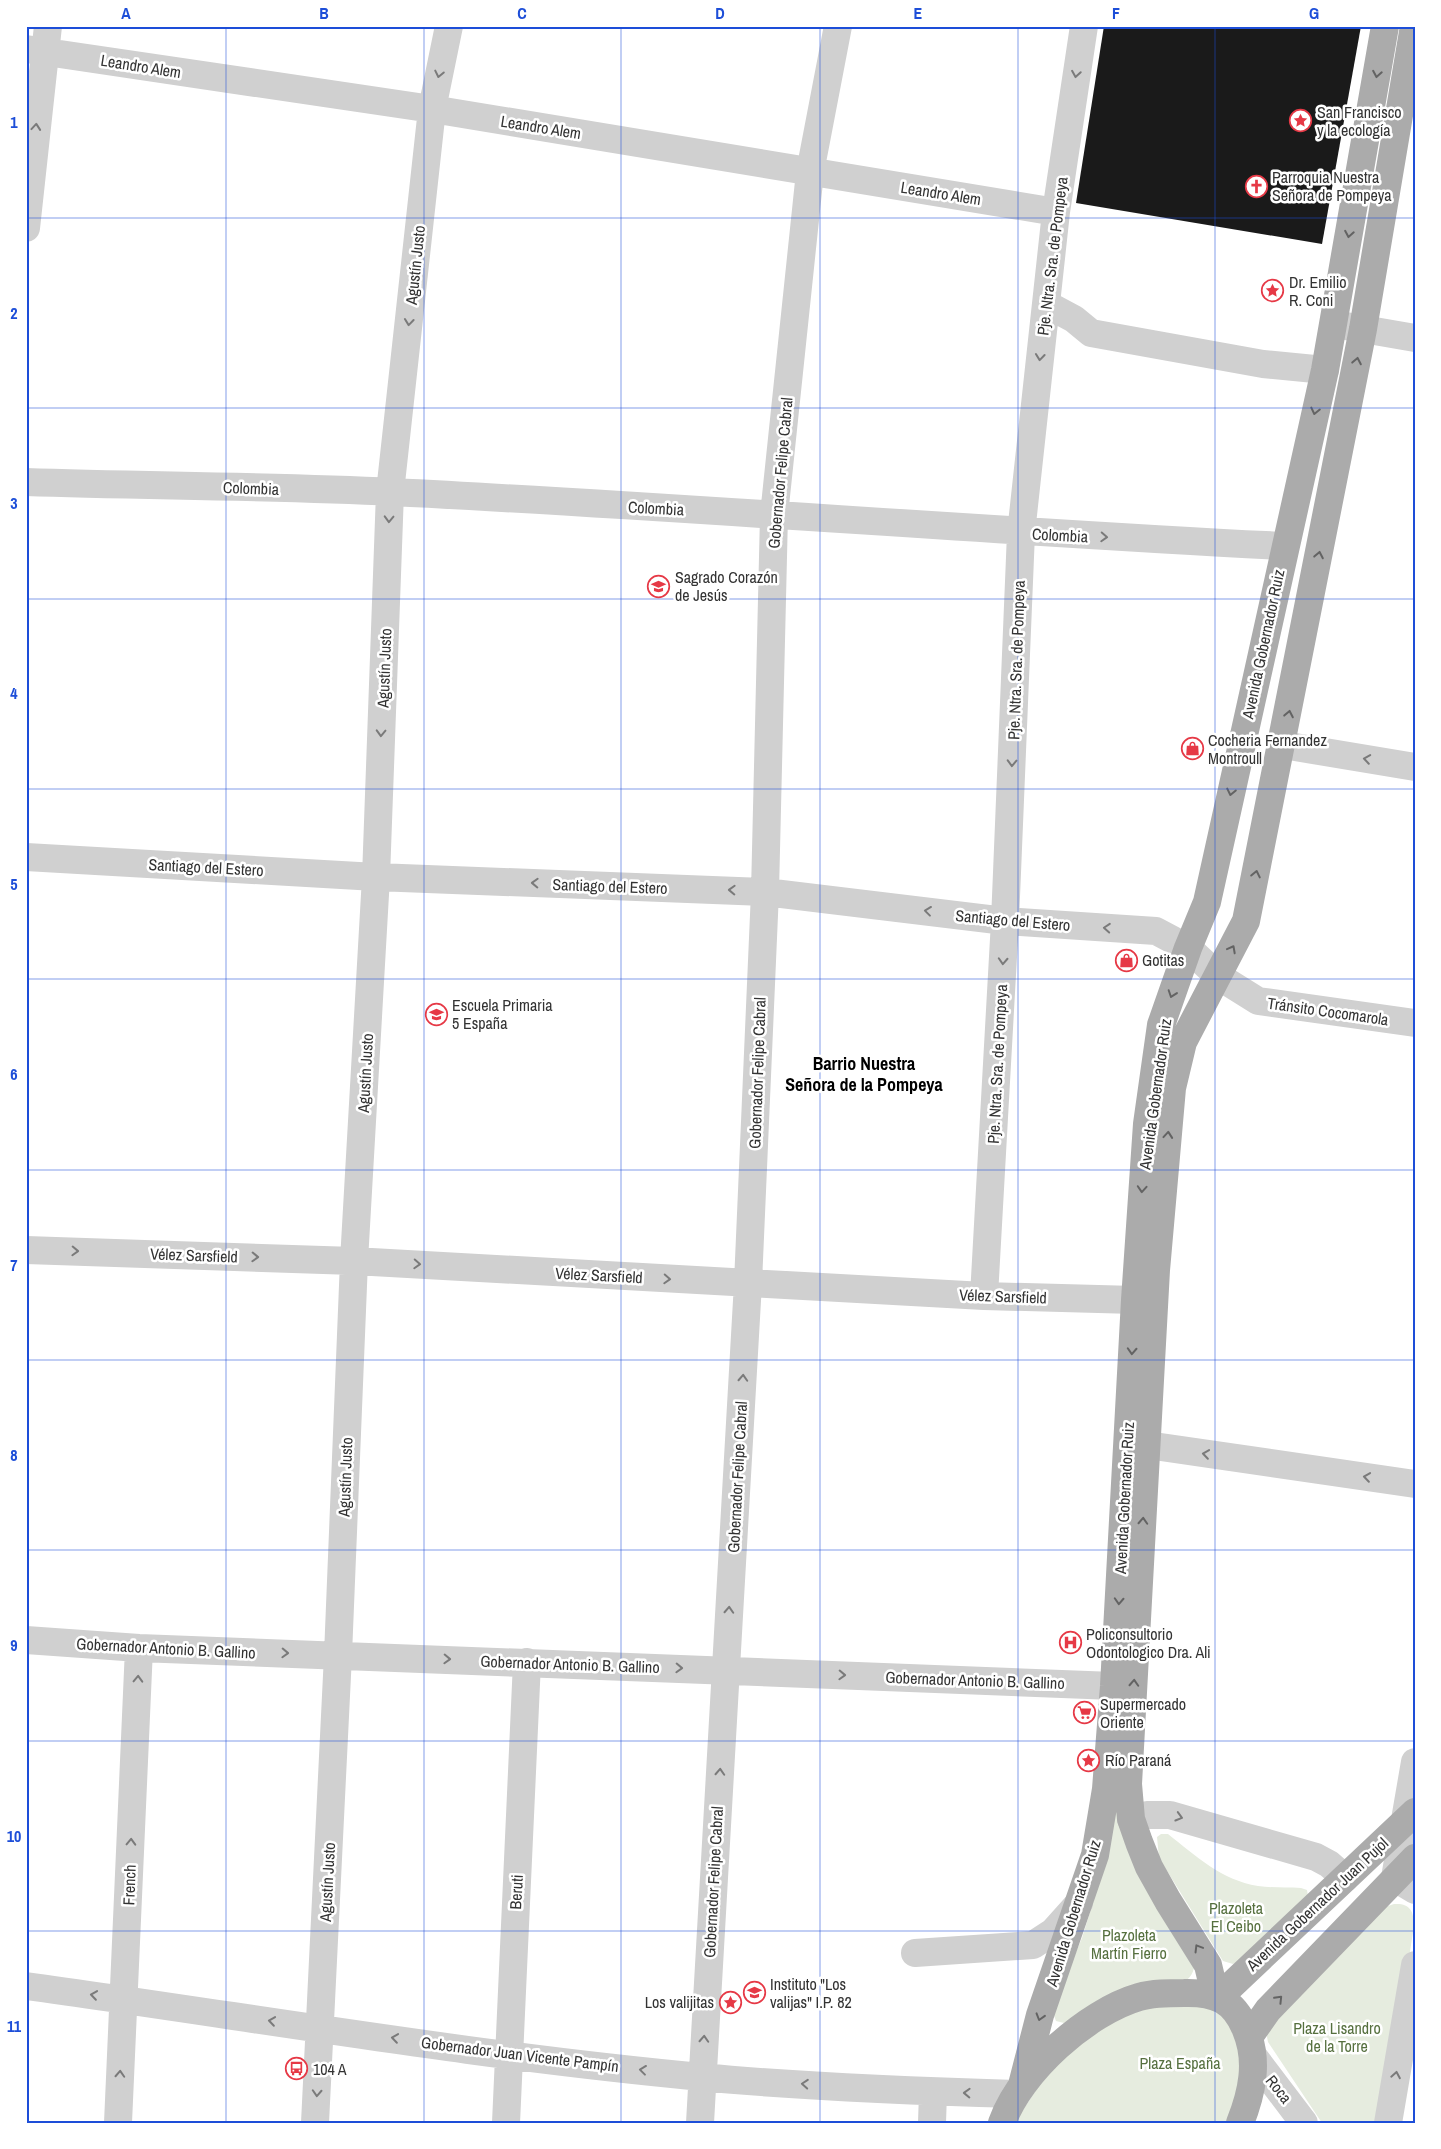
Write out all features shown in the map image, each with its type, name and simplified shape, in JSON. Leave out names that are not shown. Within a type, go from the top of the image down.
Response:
[{"type":"main road","name":"Avenida Gobernador Ruiz","points":[[1019,2089],[1040,2015],[1094,1855],[1106,1789],[1114,1686],[1134,1300],[1147,1124],[1161,1025],[1188,948],[1207,902],[1284,546],[1325,370],[1385,26]]},
{"type":"main road","name":"Avenida Gobernador Ruiz","points":[[1215,1995],[1208,1965],[1149,1867],[1131,1819],[1128,1784],[1156,1270],[1172,1088],[1183,1042],[1246,922],[1283,745],[1363,329],[1414,26]]},
{"type":"main road","name":"Avenida Gobernador Juan Pujol","points":[[1215,1995],[1410,1817]]},
{"type":"main road","name":"Avenida Gobernador Juan Pujol","points":[[1252,2047],[1268,2010],[1405,1884],[1415,1858]]},
{"type":"main road","points":[[1002,2123],[1019,2089],[1050,2053],[1091,2021],[1112,2009],[1138,1997],[1167,1993],[1215,1995],[1242,2018],[1252,2047],[1248,2104],[1240,2123]]},
{"type":"street","name":"Agustín Justo","points":[[315,2123],[338,1655],[354,1261],[376,877],[390,492],[432,109],[449,26]]},
{"type":"street","name":"Gobernador Felipe Cabral","points":[[700,2123],[748,1283],[765,892],[774,515],[810,172],[838,26]]},
{"type":"street","name":"Pje. Ntra. Sra. de Pompeya","points":[[984,1296],[1005,921],[1021,532],[1056,212],[1084,26]]},
{"type":"street","name":"Leandro Alem","points":[[39,42],[1056,212]]},
{"type":"street","points":[[26,228],[39,42]]},
{"type":"street","points":[[1046,304],[1074,319],[1092,333],[1263,364],[1325,370]]},
{"type":"street","points":[[1334,324],[1415,338]]},
{"type":"street","name":"Colombia","points":[[26,482],[390,492],[1021,532],[1284,546]]},
{"type":"street","points":[[1283,745],[1415,767]]},
{"type":"street","name":"Santiago del Estero","points":[[26,857],[376,877],[765,892],[1005,921],[1156,931],[1188,948],[1218,976]]},
{"type":"street","name":"Tránsito Cocomarola","points":[[1218,976],[1258,1001],[1415,1023]]},
{"type":"street","name":"Vélez Sarsfield","points":[[26,1250],[354,1261],[984,1296],[1134,1300]]},
{"type":"street","points":[[1134,1300],[1156,1270]]},
{"type":"street","points":[[1147,1445],[1415,1484]]},
{"type":"street","name":"Gobernador Antonio B. Gallino","points":[[26,1640],[139,1648],[1114,1686]]},
{"type":"street","name":"French","points":[[118,2123],[139,1648]]},
{"type":"street","name":"Beruti","points":[[506,2123],[527,1662]]},
{"type":"street","points":[[1405,1884],[1415,1762]]},
{"type":"street","points":[[1131,1819],[1147,1815],[1170,1815],[1316,1857],[1329,1864],[1345,1878]]},
{"type":"street","points":[[915,1953],[1033,1945],[1053,1932],[1080,1901]]},
{"type":"street","points":[[1388,2123],[1415,1965]]},
{"type":"street","name":"Gobernador Juan Vicente Pampín","points":[[26,1986],[509,2054],[702,2077],[933,2092],[1019,2089]]},
{"type":"street","name":"Roca","points":[[1252,2047],[1304,2123]]},
{"type":"street","points":[[932,2123],[933,2092]]},
{"type":"green space","name":"Plazoleta Martín Fierro","points":[[1117,1771],[1120,1820],[1126,1847],[1195,1961],[1194,1969],[1190,1977],[1181,1984],[1064,2023],[1056,2021],[1053,2013],[1055,2002],[1082,1938],[1100,1880]]},
{"type":"green space","name":"Plazoleta El Ceibo","points":[[1161,1834],[1168,1834],[1199,1859],[1232,1878],[1258,1886],[1301,1888],[1307,1890],[1308,1896],[1242,1960],[1233,1964],[1223,1961],[1159,1858],[1157,1837]]},
{"type":"green space","name":"Plaza Lisandro de la Torre","points":[[1394,1904],[1404,1905],[1410,1909],[1414,1926],[1383,2123],[1322,2123],[1268,2042],[1266,2032],[1385,1907]]},
{"type":"green space","name":"Plaza España","points":[[1161,2004],[1204,2006],[1219,2013],[1232,2025],[1245,2065],[1231,2123],[1014,2123],[1053,2065],[1113,2019]]},
{"type":"building","name":"Parroquia Nuestra Señora de Pompeya","points":[[1104,26],[1361,26],[1322,244],[1076,203]]},
{"type":"place","name":"San Francisco y la ecología","points":[[1301,121]]},
{"type":"place","name":"Parroquia Nuestra Señora de Pompeya","points":[[1256,186]]},
{"type":"place","name":"Dr. Emilio R. Coni","points":[[1273,291]]},
{"type":"place","name":"Sagrado Corazón de Jesús","points":[[659,586]]},
{"type":"place","name":"Cocheria Fernandez Montroull","points":[[1192,749]]},
{"type":"place","name":"Gotitas","points":[[1126,960]]},
{"type":"place","name":"Escuela Primaria 5 España","points":[[436,1014]]},
{"type":"place","name":"Policonsultorio Odontologico Dra. Ali","points":[[1070,1643]]},
{"type":"place","name":"Supermercado Oriente","points":[[1084,1713]]},
{"type":"place","name":"Río Paraná","points":[[1089,1760]]},
{"type":"place","name":"Instituto \"Los valijas\" I.P. 82","points":[[754,1993]]},
{"type":"place","name":"Los valijitas","points":[[730,2002]]},
{"type":"place","name":"104 A","points":[[297,2069]]},
{"type":"district","name":"Barrio Nuestra Señora de la Pompeya","points":[[864,1073]]}]
